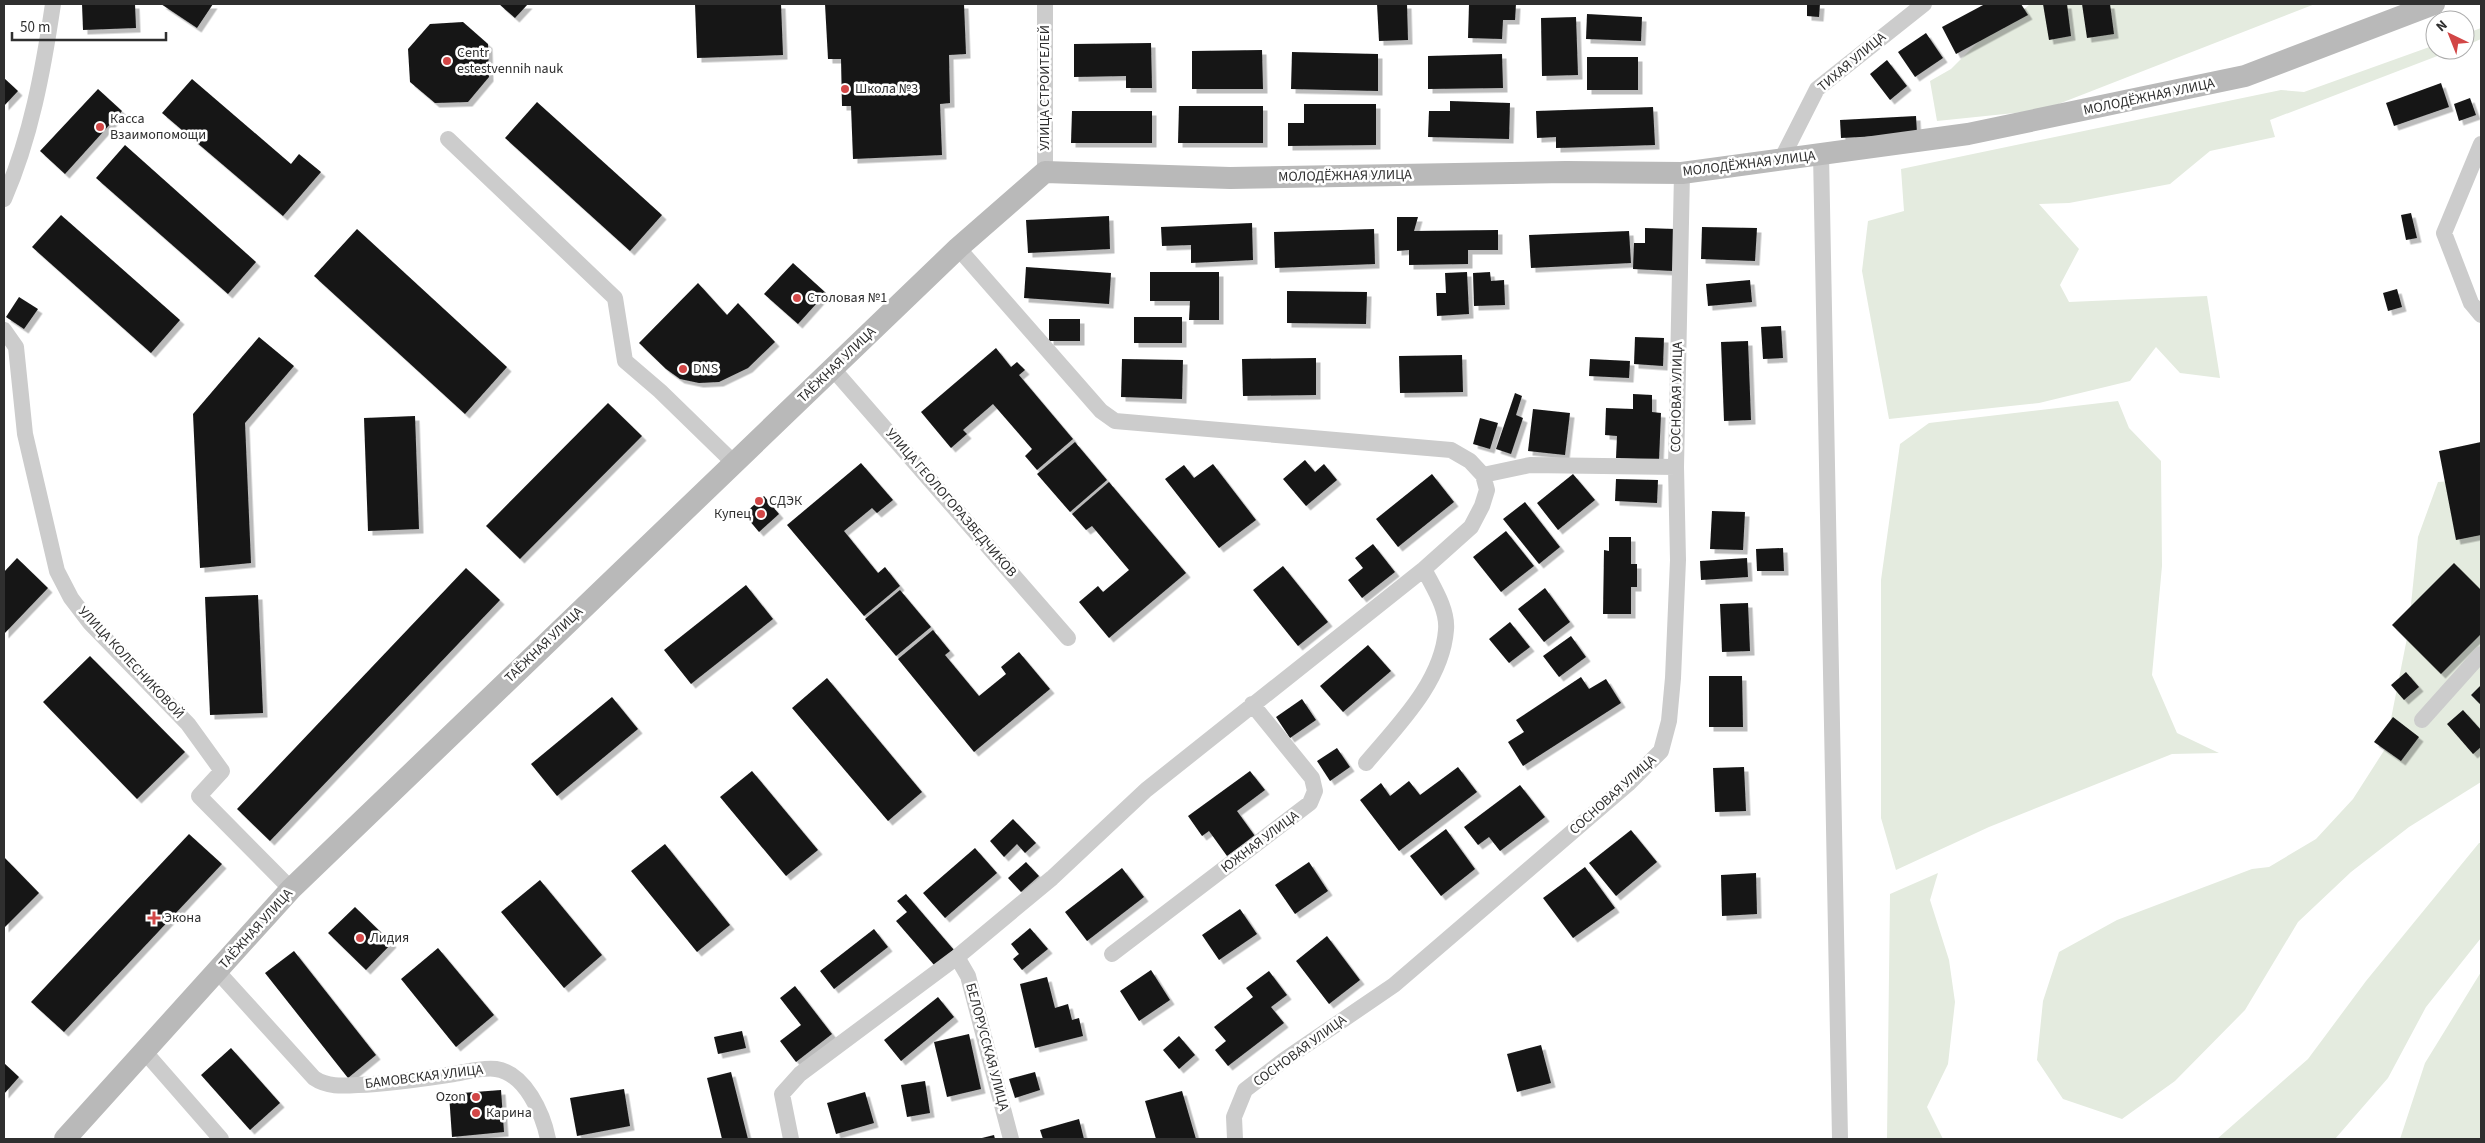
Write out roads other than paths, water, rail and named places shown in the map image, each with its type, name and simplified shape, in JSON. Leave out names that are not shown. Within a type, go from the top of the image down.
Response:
[{"type":"main road","name":"МОЛОДЁЖНАЯ УЛИЦА","points":[[1045,172],[1230,178],[1566,172],[1682,173],[1968,134],[2245,76],[2434,4]]},
{"type":"main road","name":"ТАЁЖНАЯ УЛИЦА","points":[[65,1139],[218,972],[291,889],[958,248],[1045,172]]},
{"type":"street","points":[[4,199],[20,162],[27,139],[46,50],[52,4]]},
{"type":"street","name":"УЛИЦА СТРОИТЕЛЕЙ","points":[[1045,4],[1045,172]]},
{"type":"street","name":"ТИХАЯ УЛИЦА","points":[[1781,160],[1817,89],[1924,4]]},
{"type":"street","points":[[448,139],[615,298],[625,361],[660,391],[734,463]]},
{"type":"street","points":[[2481,144],[2444,233],[2471,303],[2481,315]]},
{"type":"street","points":[[1821,154],[1840,1139]]},
{"type":"street","name":"СОСНОВАЯ УЛИЦА","points":[[1235,1139],[1234,1117],[1245,1090],[1284,1060],[1394,985],[1628,784],[1661,751],[1669,721],[1673,678],[1678,560],[1676,468],[1682,173]]},
{"type":"street","points":[[791,1139],[782,1094],[800,1074],[957,957],[1052,878],[1146,790],[1424,569],[1471,527],[1482,506],[1487,490],[1483,475],[1470,462],[1451,450],[1115,421],[1101,411],[958,248]]},
{"type":"street","name":"УЛИЦА КОЛЕСНИКОВОЙ","points":[[4,330],[16,348],[26,434],[57,571],[71,598],[90,623],[188,724],[222,771],[199,796],[291,889]]},
{"type":"street","name":"УЛИЦА ГЕОЛОГОРАЗВЕДЧИКОВ","points":[[833,369],[1068,638]]},
{"type":"street","points":[[1483,475],[1530,465],[1676,468]]},
{"type":"street","points":[[1366,763],[1410,712],[1437,668],[1447,629],[1442,604],[1424,569]]},
{"type":"street","points":[[2422,720],[2481,654]]},
{"type":"street","name":"ЮЖНАЯ УЛИЦА","points":[[1112,954],[1310,803],[1315,791],[1312,778],[1252,704]]},
{"type":"street","name":"БЕЛОРУССКАЯ УЛИЦА","points":[[957,957],[968,976],[1011,1139]]},
{"type":"street","name":"БАМОВСКАЯ УЛИЦА","points":[[218,972],[314,1078],[320,1082],[341,1086],[383,1084],[495,1069],[516,1078],[525,1089],[539,1114],[548,1139]]},
{"type":"street","points":[[144,1051],[221,1139]]},
{"type":"place","name":"Centr estestvennih nauk","points":[[447,61]]},
{"type":"place","name":"Школа №3","points":[[845,89]]},
{"type":"place","name":"Касса Взаимопомощи","points":[[100,127]]},
{"type":"place","name":"Столовая №1","points":[[797,298]]},
{"type":"place","name":"DNS","points":[[683,369]]},
{"type":"place","name":"СДЭК","points":[[759,501]]},
{"type":"place","name":"Купец","points":[[761,514]]},
{"type":"place","name":"Экона","points":[[154,918]]},
{"type":"place","name":"Лидия","points":[[360,938]]},
{"type":"place","name":"Ozon","points":[[476,1097]]},
{"type":"place","name":"Карина","points":[[476,1113]]}]
